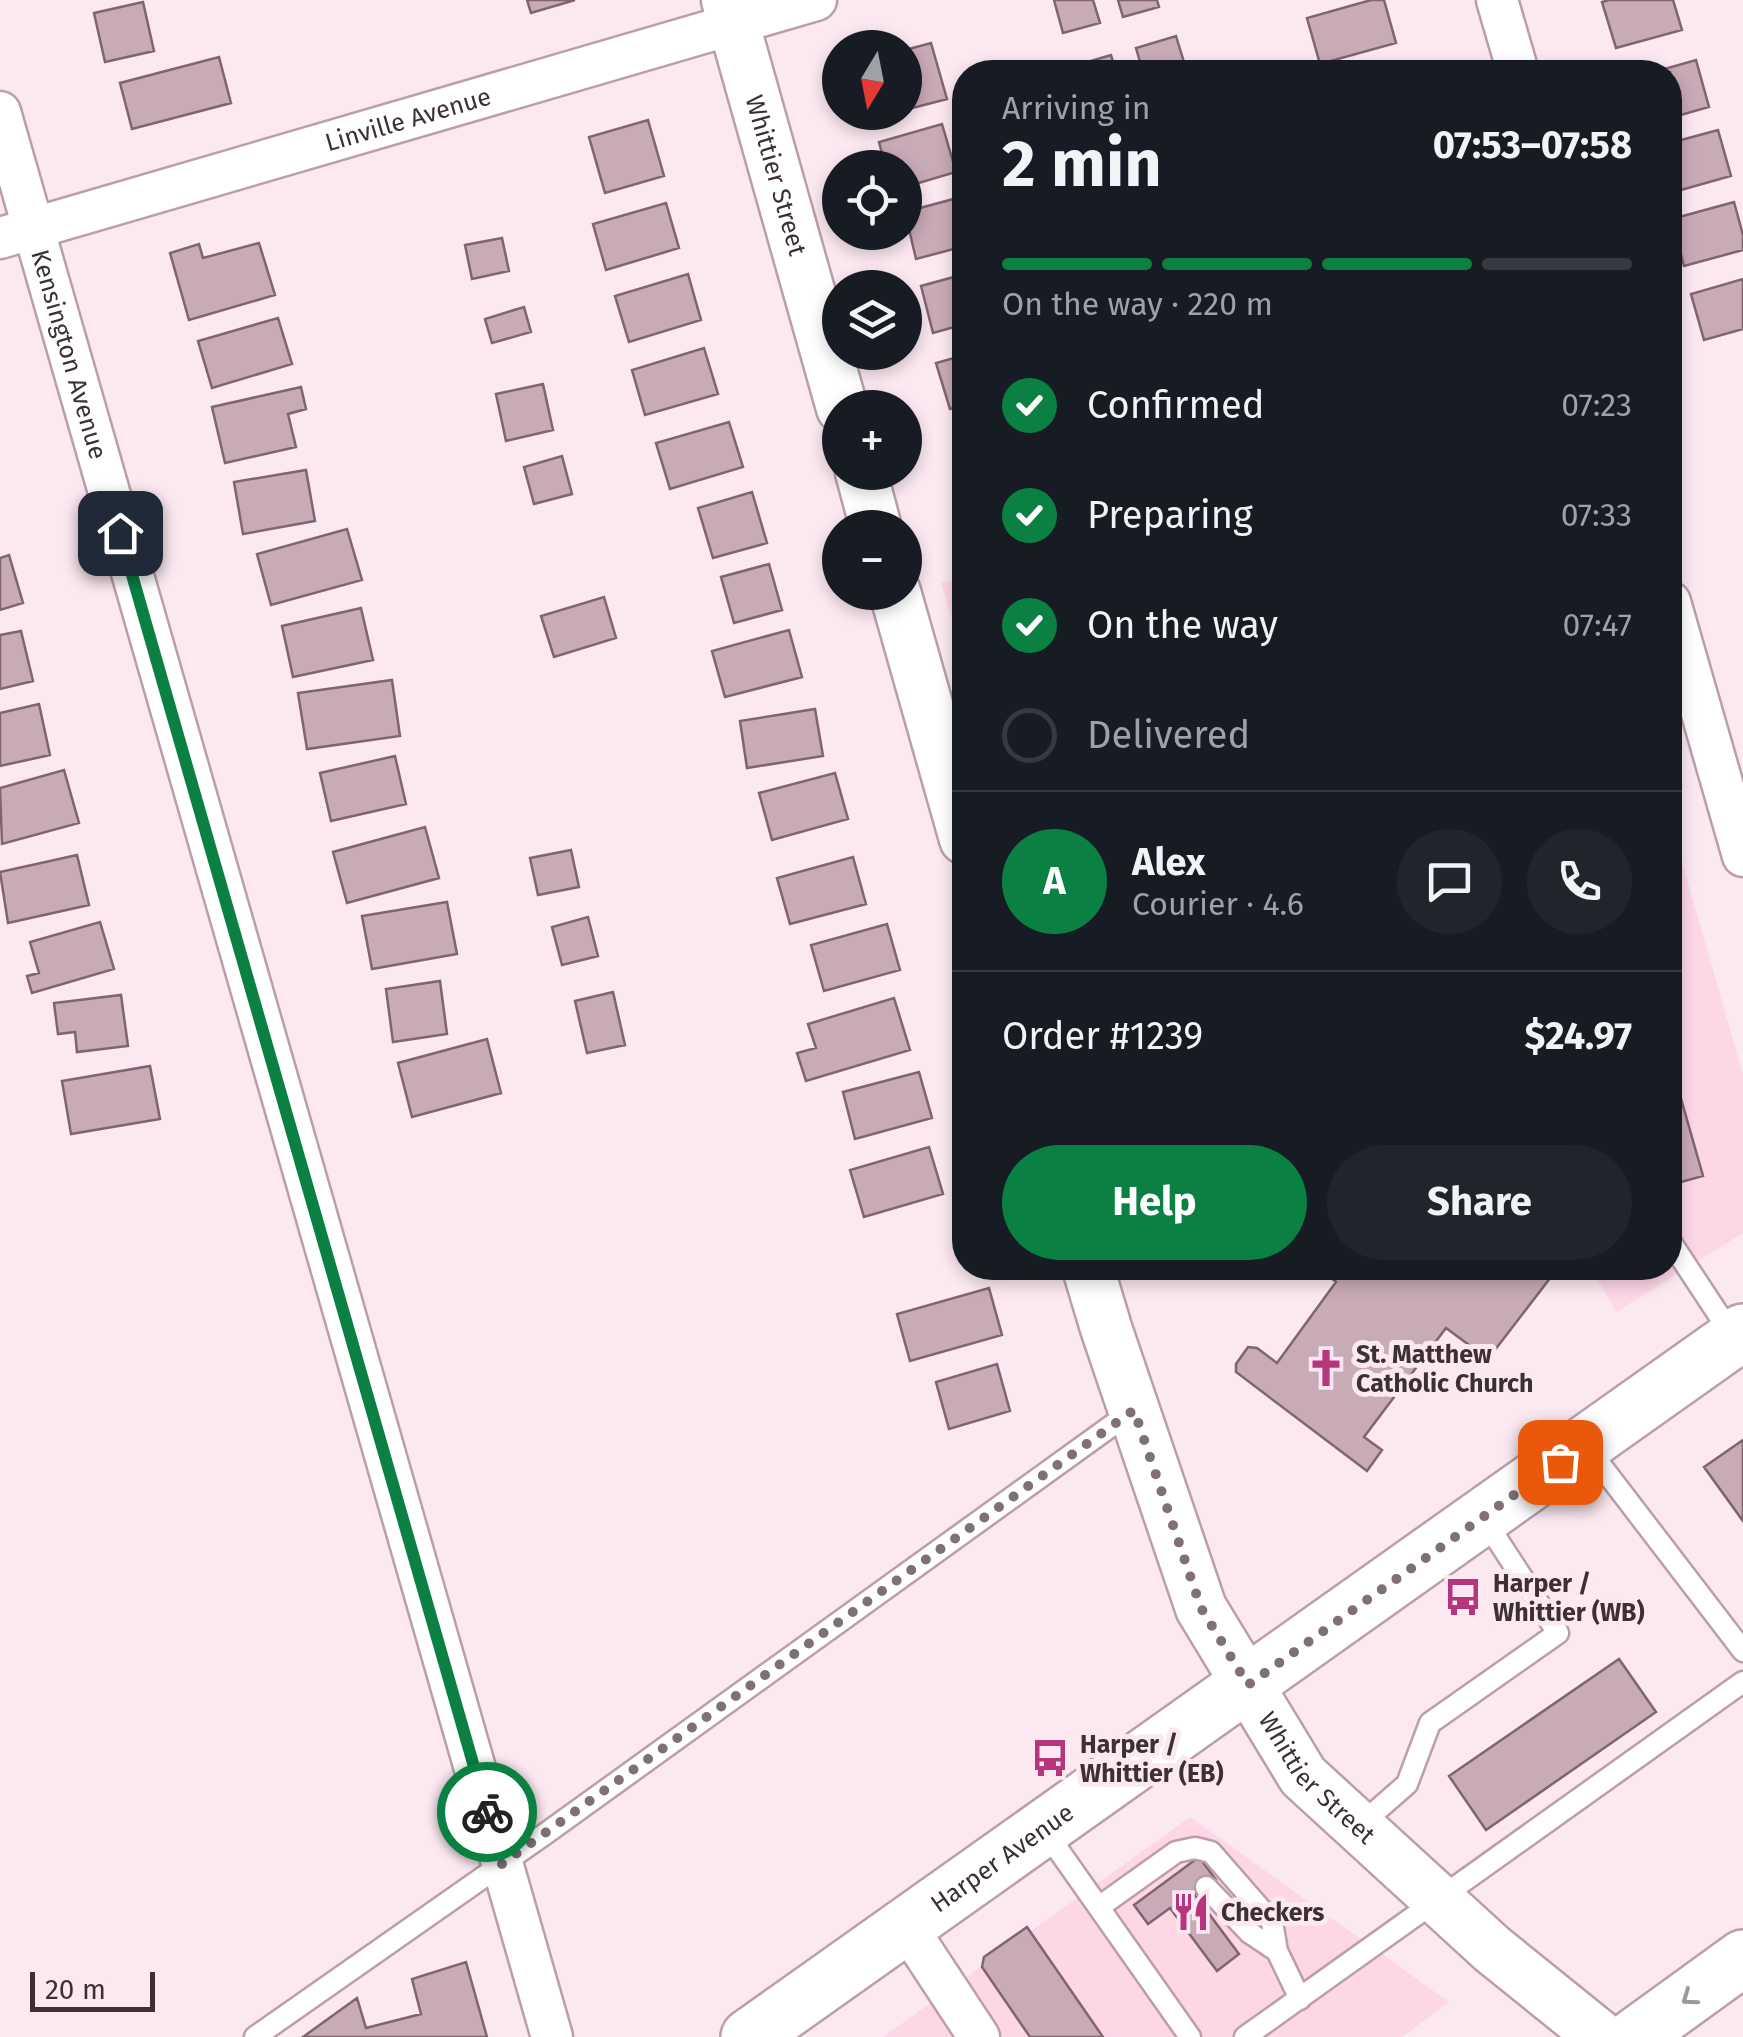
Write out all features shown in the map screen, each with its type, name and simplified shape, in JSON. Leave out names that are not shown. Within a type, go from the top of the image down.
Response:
[{"type":"main road","name":"Harper Avenue","points":[[749,2037],[1739,1335]]},
{"type":"main road","points":[[1634,2037],[1743,1958]]},
{"type":"street","name":"Linville Avenue","points":[[17,233],[731,12],[816,0]]},
{"type":"street","points":[[1497,0],[1514,60]]},
{"type":"street","name":"Whittier Street","points":[[731,12],[837,390]]},
{"type":"street","name":"Kensington Avenue","points":[[0,112],[17,233],[552,2037]]},
{"type":"street","points":[[900,610],[952,791]]},
{"type":"street","points":[[1682,644],[1743,856]]},
{"type":"street","name":"Whittier Street","points":[[1092,1280],[1201,1608],[1303,1776],[1492,1949],[1601,2037]]},
{"type":"street","points":[[906,1926],[979,2037]]},
{"type":"lane","points":[[1682,1257],[1739,1335]]},
{"type":"lane","points":[[255,2037],[1134,1410]]},
{"type":"lane","points":[[1585,1444],[1743,1651]]},
{"type":"lane","points":[[1358,1826],[1407,1784],[1430,1723],[1558,1633],[1483,1517]]},
{"type":"lane","points":[[1245,2037],[1743,1682]]},
{"type":"lane","points":[[1043,1830],[1190,2037]]},
{"type":"lane","points":[[1098,1907],[1176,1852],[1195,1848],[1211,1852],[1272,1922],[1278,1951],[1300,1998]]},
{"type":"lane","points":[[1163,1861],[1189,1865]]},
{"type":"lane","points":[[1206,1887],[1250,1932],[1278,1951]]},
{"type":"shaded area","points":[[952,580],[952,621],[941,583]]},
{"type":"shaded area","points":[[1682,862],[1743,1075],[1743,1233],[1682,1271]]},
{"type":"shaded area","points":[[1598,1280],[1667,1280],[1616,1312]]},
{"type":"shaded area","points":[[1190,1817],[1449,2002],[1402,2037],[883,2037]]},
{"type":"building","points":[[527,0],[575,0],[531,13]]},
{"type":"building","points":[[1054,0],[1093,0],[1100,23],[1063,33]]},
{"type":"building","points":[[1118,0],[1157,0],[1159,7],[1123,17]]},
{"type":"building","points":[[1384,0],[1396,43],[1334,60],[1319,60],[1307,18]]},
{"type":"building","points":[[1673,0],[1682,30],[1616,48],[1602,2]]},
{"type":"building","points":[[143,2],[154,51],[105,62],[94,13]]},
{"type":"building","points":[[1176,36],[1183,60],[1140,60],[1136,48]]},
{"type":"building","points":[[931,43],[947,99],[922,106],[922,45]]},
{"type":"building","points":[[219,57],[231,103],[132,129],[120,83]]},
{"type":"building","points":[[1696,60],[1709,107],[1682,115],[1682,64]]},
{"type":"building","points":[[648,120],[664,176],[605,193],[589,137]]},
{"type":"building","points":[[942,124],[952,173],[922,182],[922,150],[881,150],[879,142]]},
{"type":"building","points":[[1718,130],[1731,176],[1682,190],[1682,140]]},
{"type":"building","points":[[952,199],[952,249],[916,259],[914,250],[922,250],[922,207]]},
{"type":"building","points":[[1734,202],[1743,250],[1684,266],[1682,216]]},
{"type":"building","points":[[666,203],[679,248],[606,270],[593,224]]},
{"type":"building","points":[[502,238],[509,271],[472,279],[465,245]]},
{"type":"building","points":[[259,243],[275,295],[189,320],[170,253],[199,244],[203,258]]},
{"type":"building","points":[[688,274],[701,320],[629,342],[615,296]]},
{"type":"building","points":[[952,278],[952,328],[933,333],[922,286]]},
{"type":"building","points":[[1743,279],[1743,329],[1704,340],[1691,294]]},
{"type":"building","points":[[524,307],[531,332],[492,343],[485,319]]},
{"type":"building","points":[[278,318],[292,364],[212,388],[198,341]]},
{"type":"building","points":[[704,348],[718,394],[645,415],[632,370]]},
{"type":"building","points":[[952,359],[952,408],[950,409],[936,363]]},
{"type":"building","points":[[543,384],[553,430],[506,441],[496,394]]},
{"type":"building","points":[[301,387],[306,409],[288,414],[296,447],[225,463],[212,407]]},
{"type":"building","points":[[729,422],[743,467],[670,489],[656,443]]},
{"type":"building","points":[[562,456],[572,494],[534,504],[524,467]]},
{"type":"building","points":[[306,470],[315,521],[243,534],[234,482]]},
{"type":"building","points":[[752,492],[767,543],[713,558],[698,508]]},
{"type":"building","points":[[347,529],[362,580],[271,605],[257,554]]},
{"type":"building","points":[[9,555],[23,603],[0,610],[0,558]]},
{"type":"building","points":[[769,564],[782,610],[734,623],[721,577]]},
{"type":"building","points":[[604,597],[616,638],[554,657],[541,616]]},
{"type":"building","points":[[361,608],[373,660],[293,677],[282,626]]},
{"type":"building","points":[[789,630],[802,677],[725,697],[712,651]]},
{"type":"building","points":[[21,631],[33,681],[0,689],[0,635]]},
{"type":"building","points":[[392,680],[400,736],[307,749],[298,693]]},
{"type":"building","points":[[39,704],[50,755],[0,766],[0,713]]},
{"type":"building","points":[[815,709],[823,756],[747,768],[740,721]]},
{"type":"building","points":[[395,756],[406,804],[331,821],[320,773]]},
{"type":"building","points":[[64,770],[79,823],[2,844],[0,788]]},
{"type":"building","points":[[835,773],[848,819],[772,840],[759,793]]},
{"type":"building","points":[[425,827],[439,878],[347,903],[333,852]]},
{"type":"building","points":[[571,850],[579,887],[538,895],[530,858]]},
{"type":"building","points":[[77,855],[89,905],[8,923],[0,872]]},
{"type":"building","points":[[853,857],[866,904],[790,924],[777,878]]},
{"type":"building","points":[[447,902],[457,954],[372,969],[362,916]]},
{"type":"building","points":[[588,917],[598,956],[562,965],[552,927]]},
{"type":"building","points":[[100,922],[114,969],[32,993],[27,976],[39,973],[30,942]]},
{"type":"building","points":[[887,924],[900,970],[824,991],[811,945]]},
{"type":"building","points":[[440,981],[447,1034],[393,1042],[386,989]]},
{"type":"building","points":[[613,992],[625,1045],[587,1053],[575,1001]]},
{"type":"building","points":[[121,995],[128,1046],[77,1052],[75,1032],[58,1034],[54,1003]]},
{"type":"building","points":[[894,998],[910,1050],[806,1081],[797,1053],[816,1048],[808,1024]]},
{"type":"building","points":[[487,1039],[501,1093],[412,1117],[398,1063]]},
{"type":"building","points":[[150,1066],[160,1119],[71,1134],[62,1081]]},
{"type":"building","points":[[919,1072],[932,1118],[855,1139],[843,1092]]},
{"type":"building","points":[[1682,1102],[1703,1176],[1682,1182]]},
{"type":"building","points":[[929,1147],[943,1194],[864,1217],[850,1170]]},
{"type":"building","name":"St. Matthew Catholic Church","points":[[1334,1280],[1549,1280],[1488,1359],[1446,1328],[1364,1437],[1382,1450],[1367,1471],[1236,1372],[1236,1364],[1248,1347],[1257,1348],[1277,1363],[1336,1282]]},
{"type":"building","points":[[989,1288],[1002,1335],[910,1361],[897,1314]]},
{"type":"building","points":[[997,1364],[1010,1411],[949,1429],[936,1382]]},
{"type":"building","points":[[1743,1440],[1743,1521],[1704,1467]]},
{"type":"building","points":[[1619,1659],[1656,1712],[1486,1830],[1449,1776]]},
{"type":"building","points":[[1199,1857],[1216,1880],[1195,1895],[1239,1954],[1217,1971],[1170,1908],[1148,1924],[1134,1905]]},
{"type":"building","points":[[1027,1927],[1103,2037],[1030,2037],[982,1967],[984,1957]]},
{"type":"building","points":[[466,1962],[487,2037],[303,2037],[357,1998],[366,2028],[421,2014],[412,1979]]},
{"type":"way so far","points":[[487,1812],[502,1864],[1134,1410],[1201,1608],[1248,1685],[1560,1462]]},
{"type":"place","name":"St. Matthew Catholic Church","points":[[1326,1368]]},
{"type":"place","name":"Harper / Whittier (WB)","points":[[1463,1597]]},
{"type":"place","name":"Harper / Whittier (EB)","points":[[1050,1758]]},
{"type":"place","name":"Checkers","points":[[1191,1912]]},
{"type":"route","points":[[120,533],[487,1812]]}]
